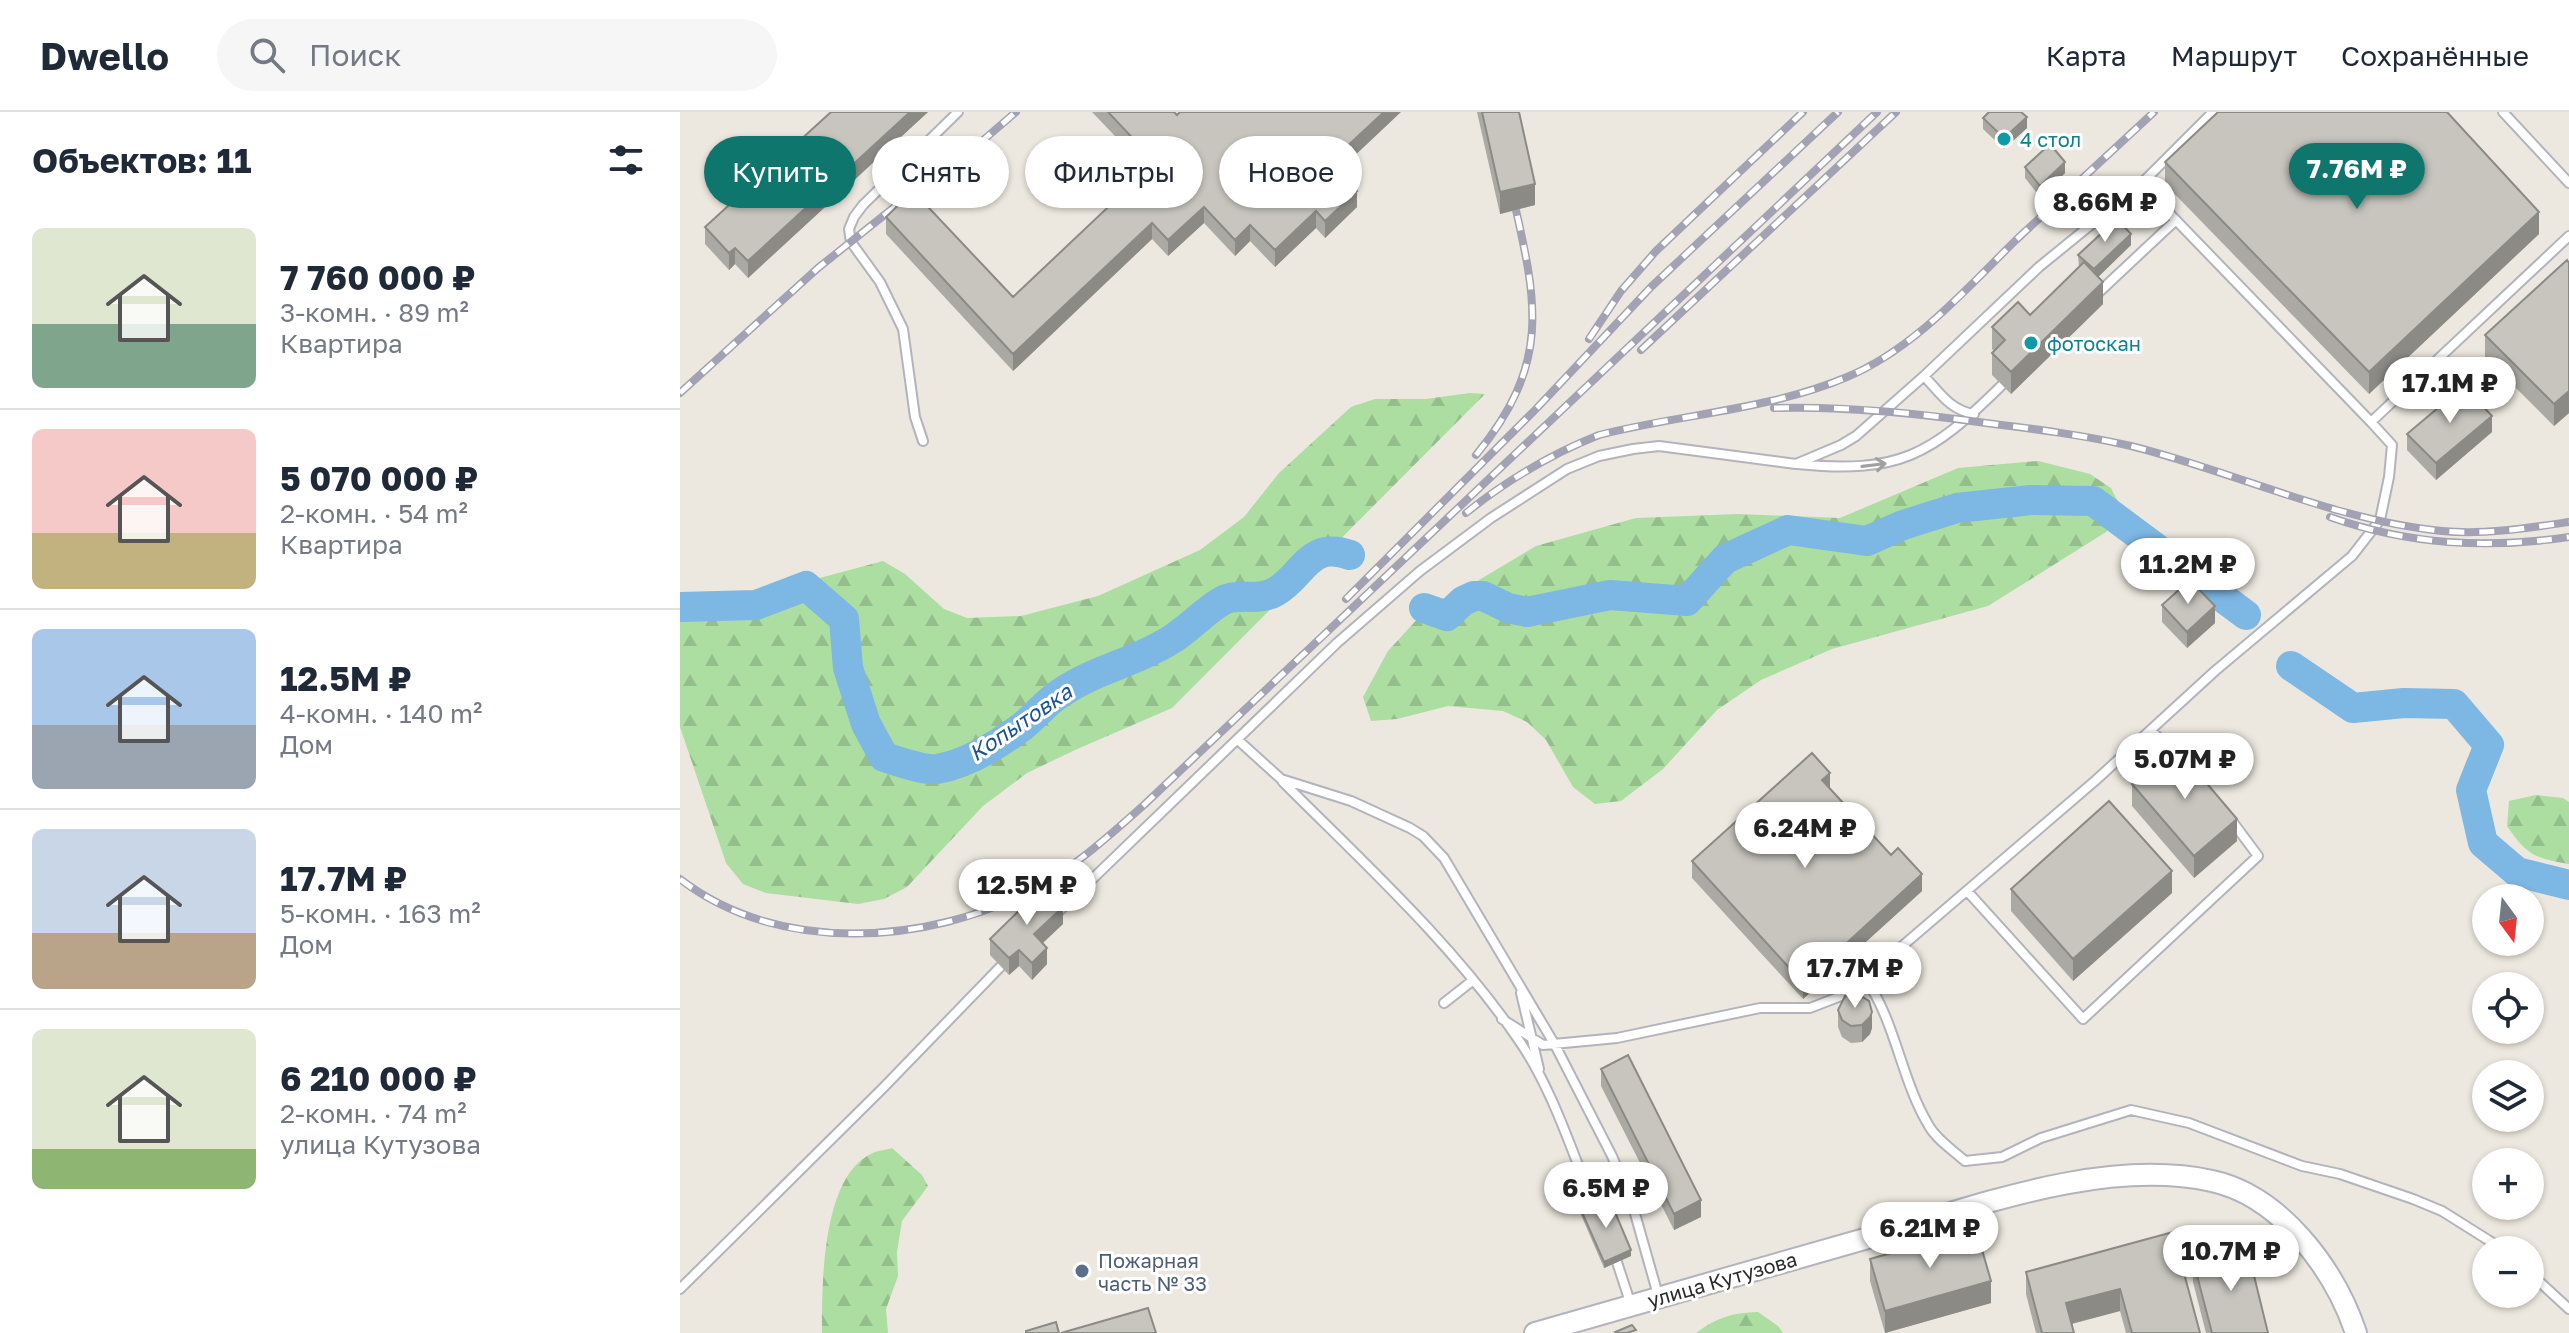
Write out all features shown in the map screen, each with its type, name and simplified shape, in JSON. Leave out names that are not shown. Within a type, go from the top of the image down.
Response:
[{"type":"street","name":"улица Кутузова","points":[[1535,1333],[2064,1184],[2104,1177],[2180,1176],[2214,1181],[2245,1194],[2293,1229],[2334,1280],[2356,1333]]},
{"type":"lane","points":[[923,441],[915,417],[903,329],[880,282],[851,242],[849,229],[863,205],[958,112]]},
{"type":"lane","points":[[1796,464],[1856,436],[2039,267],[2141,184],[2213,112]]},
{"type":"lane","points":[[2503,112],[2569,183]]},
{"type":"lane","points":[[1502,1019],[1543,1045],[1555,1045],[1617,1038],[1760,1008],[1810,1008],[1841,996],[1968,892],[2215,671],[2352,556],[2373,530],[2380,520],[2392,445],[2141,184]]},
{"type":"lane","points":[[2095,295],[2176,220]]},
{"type":"lane","points":[[2371,422],[2569,236]]},
{"type":"lane","points":[[1924,376],[1953,407],[1960,412],[1974,414]]},
{"type":"lane","points":[[1046,923],[1337,643],[1420,571],[1567,469],[1599,456],[1659,446],[1796,464],[1847,467],[1886,464],[1927,449],[1974,414],[2002,385]]},
{"type":"lane","points":[[2151,730],[2182,763]]},
{"type":"lane","points":[[1238,740],[1418,916],[1519,1040],[1541,1078],[1600,1220]]},
{"type":"lane","points":[[1281,779],[1351,801],[1402,824],[1423,836],[1444,858],[1555,1045],[1612,1156],[1625,1187],[1658,1297]]},
{"type":"lane","points":[[1968,892],[2083,1019],[2258,856],[2222,808]]},
{"type":"lane","points":[[680,1289],[1012,955]]},
{"type":"lane","points":[[1865,978],[1876,994],[1903,1070],[1931,1129],[1965,1161],[2002,1157],[2041,1138],[2131,1110],[2189,1123],[2302,1166],[2340,1174],[2413,1199],[2442,1211],[2482,1236]]},
{"type":"lane","points":[[1444,1003],[1472,981]]},
{"type":"lane","points":[[1519,983],[1541,1078]]},
{"type":"lane","points":[[1612,1248],[1631,1306]]},
{"type":"lane","points":[[2544,1286],[2569,1309]]},
{"type":"green space","points":[[1485,394],[1172,708],[1027,773],[983,806],[907,887],[884,899],[858,904],[766,893],[743,884],[726,863],[680,727],[680,601],[753,596],[883,561],[905,574],[944,609],[967,618],[1021,616],[1098,596],[1200,550],[1244,517],[1279,473],[1351,407],[1375,399],[1426,399]]},
{"type":"green space","points":[[2038,461],[2090,474],[2111,488],[2123,512],[2106,532],[1988,606],[1832,649],[1761,680],[1717,710],[1663,769],[1621,801],[1595,804],[1573,787],[1546,740],[1527,722],[1503,711],[1448,706],[1397,719],[1371,721],[1363,697],[1388,651],[1422,614],[1536,546],[1636,518],[1738,514],[1840,518],[1958,468]]},
{"type":"green space","points":[[2536,795],[2563,798],[2569,802],[2569,864],[2532,854],[2507,826],[2509,801]]},
{"type":"green space","points":[[892,1148],[922,1175],[928,1186],[902,1221],[897,1252],[898,1276],[886,1309],[888,1333],[822,1333],[824,1261],[834,1207],[843,1184],[856,1165],[873,1153]]},
{"type":"green space","points":[[1758,1312],[1783,1333],[1696,1333],[1726,1317]]},
{"type":"building","points":[[831,112],[910,112],[884,136],[872,136],[872,147],[856,162],[856,136],[805,136]]},
{"type":"building","points":[[1108,112],[1174,112],[1177,115],[1180,112],[1384,112],[1358,136],[1219,136],[1219,208],[1339,208],[1325,221],[1316,211],[1275,250],[1250,225],[1235,240],[1203,208],[1203,136],[1131,136]]},
{"type":"building","points":[[1482,112],[1519,112],[1535,184],[1500,192]]},
{"type":"building","points":[[1989,112],[2021,112],[2027,117],[2004,138],[1983,118]]},
{"type":"building","points":[[2218,112],[2447,112],[2539,212],[2369,372],[2165,162]]},
{"type":"building","points":[[2050,144],[2065,162],[2040,186],[2025,167]]},
{"type":"building","points":[[726,208],[806,208],[748,261],[735,248],[729,253],[705,227]]},
{"type":"building","points":[[895,208],[929,208],[1013,297],[1107,208],[1203,208],[1168,240],[1152,223],[1013,354],[886,217]]},
{"type":"building","points":[[2117,219],[2131,234],[2094,269],[2078,255]]},
{"type":"building","points":[[2567,260],[2569,391],[2554,404],[2485,335]]},
{"type":"building","points":[[2084,262],[2103,282],[2011,372],[1992,353],[2005,340],[1992,327],[2018,302],[2030,315]]},
{"type":"building","points":[[2464,386],[2492,416],[2436,463],[2407,434]]},
{"type":"building","points":[[2190,580],[2215,606],[2187,632],[2162,605]]},
{"type":"building","points":[[2176,747],[2237,819],[2194,856],[2132,784]]},
{"type":"building","points":[[1812,753],[1830,773],[1822,780],[1891,855],[1898,848],[1922,874],[1803,983],[1692,861]]},
{"type":"building","points":[[2109,801],[2172,871],[2073,959],[2011,889]]},
{"type":"building","points":[[1043,887],[1063,907],[1034,934],[1047,948],[1032,963],[1019,950],[1009,958],[990,939]]},
{"type":"building","points":[[1856,993],[1869,1001],[1872,1012],[1862,1025],[1851,1026],[1842,1020],[1838,1010],[1845,996]]},
{"type":"building","points":[[1628,1055],[1701,1200],[1674,1214],[1601,1069]]},
{"type":"building","points":[[1609,1198],[1631,1250],[1604,1262],[1581,1210]]},
{"type":"building","points":[[1976,1229],[1991,1281],[1885,1311],[1870,1259]]},
{"type":"building","points":[[2173,1232],[2200,1333],[2132,1333],[2120,1289],[2066,1303],[2074,1333],[2042,1333],[2026,1272]]},
{"type":"building","points":[[2247,1247],[2268,1333],[2212,1333],[2193,1260]]},
{"type":"building","points":[[1148,1308],[1156,1333],[1061,1333]]},
{"type":"building","points":[[1056,1322],[1059,1333],[1026,1333],[1026,1331]]},
{"type":"building","points":[[1632,1325],[1636,1330],[1615,1332]]},
{"type":"waterway","name":"Копытовка","points":[[1424,608],[1447,616],[1463,601],[1474,596],[1483,596],[1508,608],[1527,612],[1610,595],[1687,601],[1725,559],[1788,530],[1867,541],[1903,525],[1957,508],[2031,500],[2093,501],[2246,615]]},
{"type":"waterway","name":"Копытовка","points":[[680,607],[756,605],[806,586],[844,619],[848,668],[866,724],[884,757],[937,769],[960,763],[993,746],[1069,688],[1169,641],[1222,601],[1269,595],[1285,585],[1315,556],[1325,552],[1350,555]]},
{"type":"waterway","name":"Копытовка","points":[[2291,666],[2353,708],[2404,703],[2454,704],[2489,745],[2471,790],[2483,843],[2517,872],[2569,885]]},
{"type":"railway","points":[[680,393],[818,268],[912,193],[967,154],[1016,112]]},
{"type":"railway","points":[[1589,339],[1621,291],[1656,251],[1803,112]]},
{"type":"railway","points":[[1346,599],[1536,409],[1651,287],[1838,112]]},
{"type":"railway","points":[[680,879],[719,904],[762,920],[807,930],[854,934],[948,922],[992,908],[1064,871],[1145,804],[1877,112]]},
{"type":"railway","points":[[1641,350],[1896,112]]},
{"type":"railway","points":[[1466,513],[1530,469],[1599,435],[1787,397],[1847,377],[1871,365],[1895,351],[1938,316],[2154,112]]},
{"type":"railway","points":[[1476,455],[1501,421],[1518,389],[1528,358],[1532,328],[1527,263],[1511,188]]},
{"type":"railway","points":[[1774,408],[1907,413],[2095,439],[2169,456],[2324,506],[2403,526],[2474,532],[2569,522]]},
{"type":"railway","points":[[2330,517],[2389,534],[2448,542],[2508,543],[2569,537]]},
{"type":"place","name":"4 стол","points":[[2004,139]]},
{"type":"place","name":"фотоскан","points":[[2031,343]]},
{"type":"place","name":"Пожарная часть № 33","points":[[1082,1271]]}]
